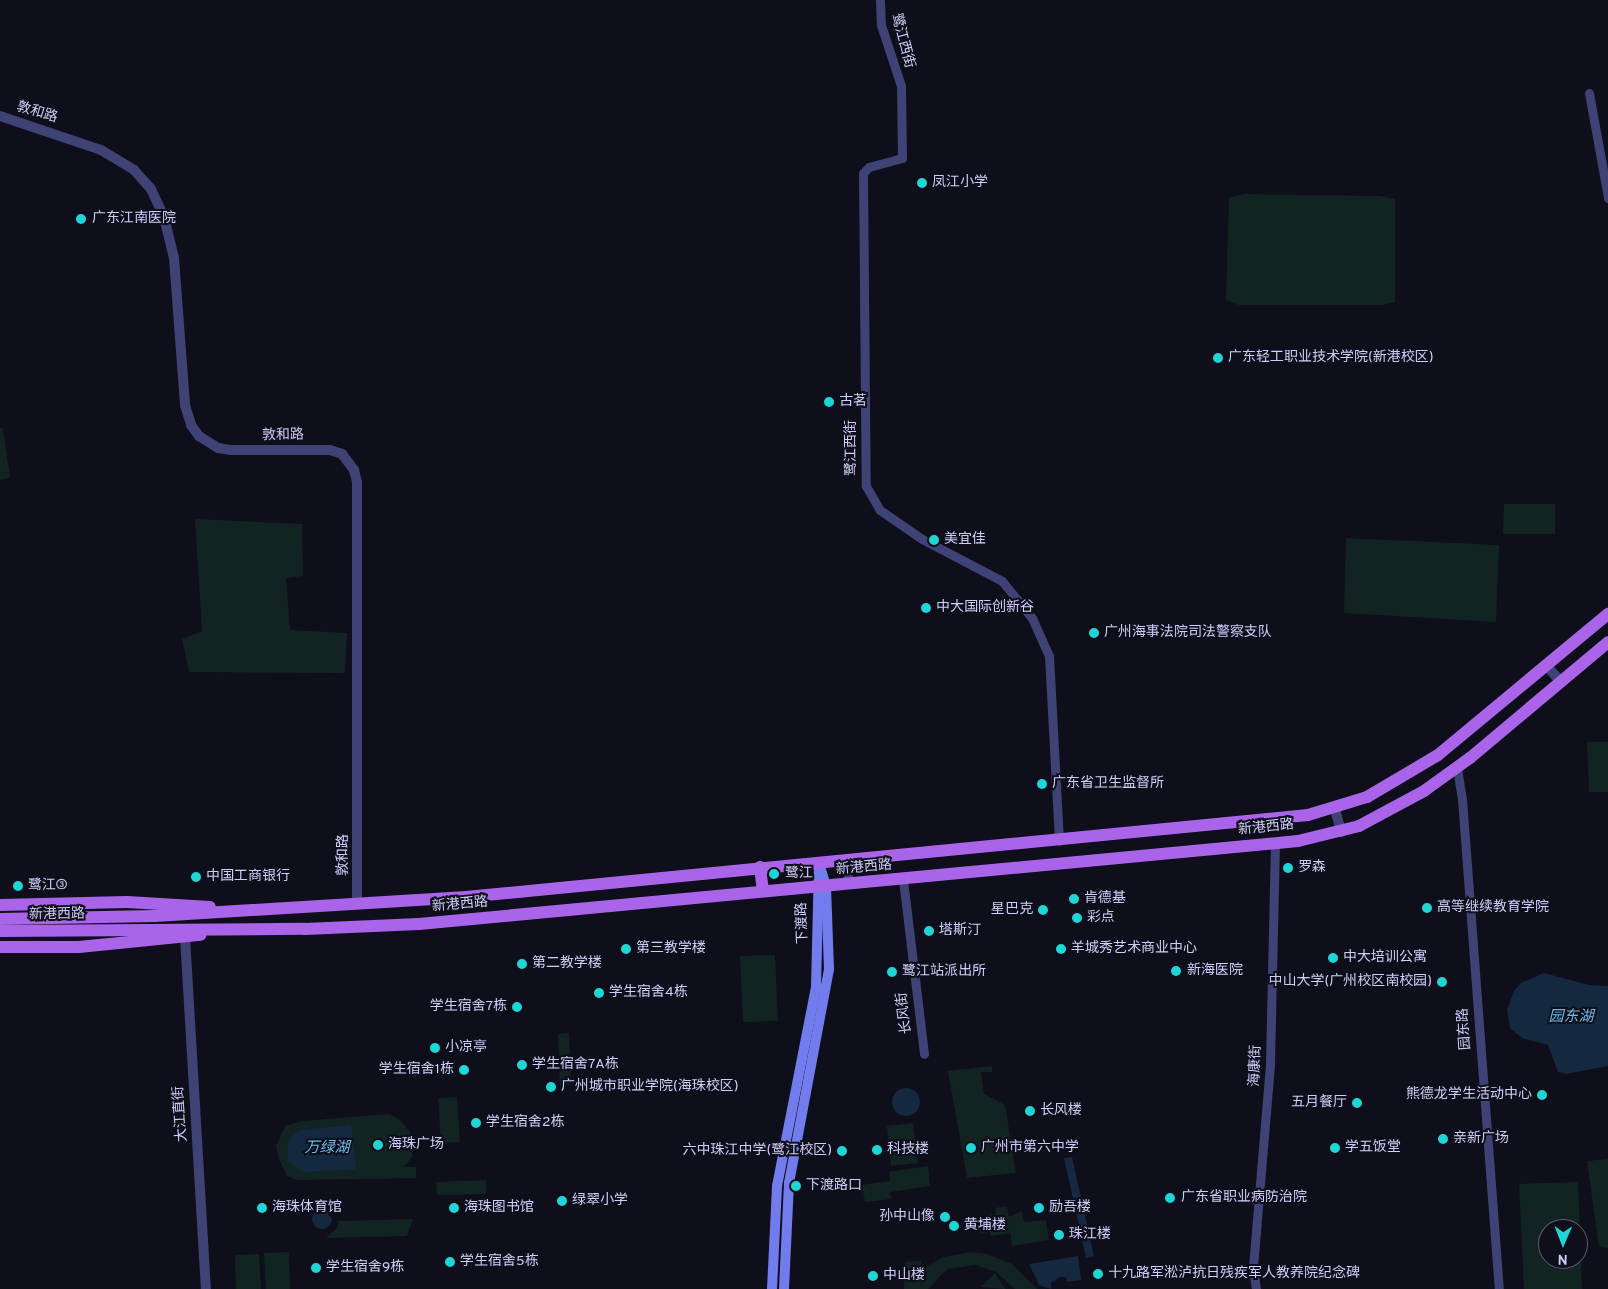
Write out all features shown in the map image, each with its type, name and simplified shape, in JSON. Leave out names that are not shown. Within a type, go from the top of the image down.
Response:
[{"type":"main road","name":"新港西路","points":[[0,919],[155,916],[493,894],[760,867],[1059,841],[1270,820],[1335,809],[1384,788],[1438,755],[1548,666],[1608,614]]},
{"type":"main road","name":"新港西路","points":[[0,931],[232,930],[419,924],[762,891],[903,880],[1275,843],[1341,832],[1399,806],[1457,768],[1608,642]]},
{"type":"main road","name":"下渡路","points":[[784,1289],[785,1243],[791,1167],[828,981],[819,863]]},
{"type":"main road","points":[[760,867],[762,891]]},
{"type":"main road","name":"下渡路","points":[[772,1289],[777,1186],[816,987],[821,887]]},
{"type":"main road","points":[[0,903],[154,902],[235,910]]},
{"type":"main road","points":[[0,949],[88,946],[185,937],[232,930]]},
{"type":"street","name":"鹭江西街","points":[[880,0],[881,25],[900,86],[902,158],[869,167],[862,173],[866,486],[880,510],[922,539],[1002,581],[1032,618],[1049,656],[1059,841]]},
{"type":"street","points":[[1589,94],[1608,198]]},
{"type":"street","name":"敦和路","points":[[0,116],[101,150],[134,170],[151,189],[164,217],[174,258],[185,405],[191,425],[199,436],[218,448],[230,450],[330,450],[342,454],[354,470],[357,482],[357,904]]},
{"type":"street","points":[[1548,666],[1561,682]]},
{"type":"street","name":"园东路","points":[[1457,768],[1462,799],[1499,1289]]},
{"type":"street","points":[[1335,809],[1341,832]]},
{"type":"street","name":"海康街","points":[[1256,1289],[1253,1267],[1270,1063],[1275,843]]},
{"type":"street","points":[[846,860],[849,884]]},
{"type":"street","name":"长风街","points":[[903,880],[924,1054]]},
{"type":"street","name":"大江直街","points":[[185,937],[206,1289]]},
{"type":"green space","points":[[1244,194],[1380,196],[1395,199],[1395,302],[1382,305],[1239,305],[1226,300],[1229,198]]},
{"type":"green space","points":[[0,428],[3,428],[10,478],[0,480]]},
{"type":"green space","points":[[1504,504],[1555,504],[1555,534],[1503,534]]},
{"type":"green space","points":[[195,519],[302,524],[303,576],[286,578],[290,630],[347,633],[345,673],[189,672],[182,639],[202,631]]},
{"type":"green space","points":[[1346,538],[1499,545],[1496,622],[1344,613]]},
{"type":"green space","points":[[1587,742],[1608,742],[1608,792],[1589,792]]},
{"type":"green space","points":[[775,955],[778,1021],[743,1022],[740,956]]},
{"type":"green space","points":[[569,1033],[571,1085],[560,1086],[558,1034]]},
{"type":"green space","points":[[992,1066],[992,1072],[981,1072],[984,1094],[1005,1105],[1016,1173],[967,1178],[948,1071]]},
{"type":"green space","points":[[457,1097],[460,1142],[441,1143],[438,1098]]},
{"type":"green space","points":[[389,1114],[400,1120],[410,1132],[412,1157],[404,1167],[416,1167],[416,1178],[298,1180],[287,1176],[279,1159],[276,1146],[285,1126],[302,1121]]},
{"type":"green space","points":[[913,1123],[918,1163],[891,1166],[887,1126]]},
{"type":"green space","points":[[1608,1159],[1608,1248],[1599,1247],[1587,1161]]},
{"type":"green space","points":[[928,1166],[930,1186],[890,1192],[891,1199],[865,1202],[862,1185],[890,1181],[889,1172]]},
{"type":"green space","points":[[486,1180],[486,1194],[437,1195],[436,1182]]},
{"type":"green space","points":[[1578,1182],[1579,1219],[1538,1219],[1538,1269],[1581,1269],[1582,1289],[1524,1289],[1519,1184]]},
{"type":"green space","points":[[1007,1206],[1009,1217],[1022,1211],[1024,1222],[1046,1220],[1049,1240],[1012,1246],[1010,1233],[991,1236],[990,1232],[981,1233],[979,1223],[987,1222],[986,1216],[996,1214],[995,1208]]},
{"type":"green space","points":[[413,1219],[407,1236],[326,1238],[337,1228],[338,1221]]},
{"type":"green space","points":[[289,1252],[290,1289],[266,1289],[264,1253]]},
{"type":"green space","points":[[971,1252],[987,1254],[1012,1264],[1037,1289],[1015,1289],[996,1272],[976,1265],[947,1269],[928,1289],[904,1289],[905,1262],[921,1261],[921,1287],[925,1267],[944,1257]]},
{"type":"green space","points":[[259,1254],[261,1289],[236,1289],[235,1255]]},
{"type":"green space","points":[[995,1273],[1005,1289],[981,1287]]},
{"type":"water","name":"园东湖","points":[[1544,973],[1589,985],[1608,986],[1608,1066],[1566,1074],[1558,1072],[1548,1045],[1522,1038],[1510,1028],[1507,1010],[1514,991],[1521,983]]},
{"type":"water","points":[[906,1088],[916,1092],[920,1102],[916,1112],[906,1116],[896,1112],[892,1102],[896,1092]]},
{"type":"water","name":"万绿湖","points":[[351,1125],[356,1169],[303,1172],[288,1161],[288,1145],[292,1136],[300,1130]]},
{"type":"water","points":[[1072,1157],[1094,1256],[1086,1258],[1064,1158]]},
{"type":"water","points":[[322,1209],[329,1212],[332,1219],[329,1226],[322,1229],[315,1226],[312,1219],[315,1212]]},
{"type":"water","points":[[1078,1256],[1081,1280],[1067,1282],[1066,1277],[1060,1277],[1051,1283],[1051,1289],[1039,1285],[1029,1264]]},
{"type":"place","name":"凤江小学","points":[[922,183]]},
{"type":"place","name":"广东江南医院","points":[[81,219]]},
{"type":"place","name":"广东轻工职业技术学院(新港校区)","points":[[1218,358]]},
{"type":"place","name":"古茗","points":[[829,402]]},
{"type":"place","name":"美宜佳","points":[[934,540]]},
{"type":"place","name":"中大国际创新谷","points":[[926,608]]},
{"type":"place","name":"广州海事法院司法警察支队","points":[[1094,633]]},
{"type":"place","name":"广东省卫生监督所","points":[[1042,784]]},
{"type":"place","name":"罗森","points":[[1288,868]]},
{"type":"place","name":"鹭江","points":[[774,874]]},
{"type":"place","name":"中国工商银行","points":[[196,877]]},
{"type":"place","name":"鹭江③","points":[[18,886]]},
{"type":"place","name":"肯德基","points":[[1074,899]]},
{"type":"place","name":"高等继续教育学院","points":[[1427,908]]},
{"type":"place","name":"星巴克","points":[[1043,910]]},
{"type":"place","name":"彩点","points":[[1077,918]]},
{"type":"place","name":"塔斯汀","points":[[929,931]]},
{"type":"place","name":"第三教学楼","points":[[626,949]]},
{"type":"place","name":"羊城秀艺术商业中心","points":[[1061,949]]},
{"type":"place","name":"中大培训公寓","points":[[1333,958]]},
{"type":"place","name":"第二教学楼","points":[[522,964]]},
{"type":"place","name":"新海医院","points":[[1176,971]]},
{"type":"place","name":"鹭江站派出所","points":[[892,972]]},
{"type":"place","name":"中山大学(广州校区南校园)","points":[[1442,982]]},
{"type":"place","name":"学生宿舍4栋","points":[[599,993]]},
{"type":"place","name":"学生宿舍7栋","points":[[517,1007]]},
{"type":"place","name":"小凉亭","points":[[435,1048]]},
{"type":"place","name":"学生宿舍7A栋","points":[[522,1065]]},
{"type":"place","name":"学生宿舍1栋","points":[[464,1070]]},
{"type":"place","name":"广州城市职业学院(海珠校区)","points":[[551,1087]]},
{"type":"place","name":"熊德龙学生活动中心","points":[[1542,1095]]},
{"type":"place","name":"五月餐厅","points":[[1357,1103]]},
{"type":"place","name":"长风楼","points":[[1030,1111]]},
{"type":"place","name":"学生宿舍2栋","points":[[476,1123]]},
{"type":"place","name":"亲新广场","points":[[1443,1139]]},
{"type":"place","name":"海珠广场","points":[[378,1145]]},
{"type":"place","name":"广州市第六中学","points":[[971,1148]]},
{"type":"place","name":"学五饭堂","points":[[1335,1148]]},
{"type":"place","name":"科技楼","points":[[877,1150]]},
{"type":"place","name":"六中珠江中学(鹭江校区)","points":[[842,1151]]},
{"type":"place","name":"下渡路口","points":[[796,1186]]},
{"type":"place","name":"广东省职业病防治院","points":[[1170,1198]]},
{"type":"place","name":"绿翠小学","points":[[562,1201]]},
{"type":"place","name":"海珠体育馆","points":[[262,1208]]},
{"type":"place","name":"海珠图书馆","points":[[454,1208]]},
{"type":"place","name":"励吾楼","points":[[1039,1208]]},
{"type":"place","name":"孙中山像","points":[[945,1217]]},
{"type":"place","name":"黄埔楼","points":[[954,1226]]},
{"type":"place","name":"珠江楼","points":[[1059,1235]]},
{"type":"place","name":"学生宿舍5栋","points":[[450,1262]]},
{"type":"place","name":"学生宿舍9栋","points":[[316,1268]]},
{"type":"place","name":"十九路军淞泸抗日残疾军人教养院纪念碑","points":[[1098,1274]]},
{"type":"place","name":"中山楼","points":[[873,1276]]}]
